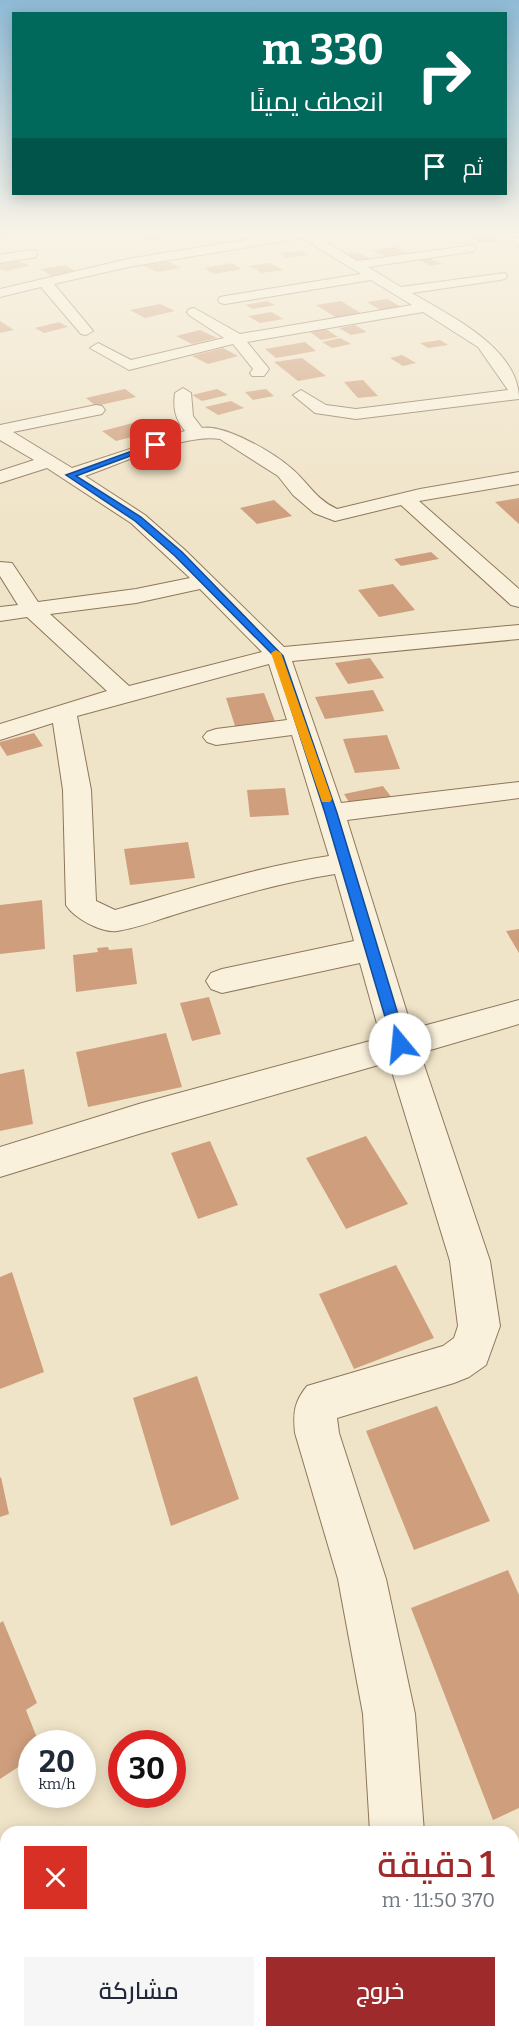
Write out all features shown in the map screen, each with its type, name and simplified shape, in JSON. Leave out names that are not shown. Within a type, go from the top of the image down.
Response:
[{"type":"street","points":[[81,325],[86,331]]},
{"type":"street","points":[[215,325],[237,339],[261,369],[258,373]]},
{"type":"street","points":[[98,348],[129,365],[237,339],[320,325]]},
{"type":"street","points":[[301,395],[321,409],[356,414],[519,394],[483,344],[454,325]]},
{"type":"street","points":[[183,393],[183,416],[187,424],[198,433]]},
{"type":"street","points":[[0,431],[96,410]]},
{"type":"street","points":[[0,431],[138,519],[206,581],[278,656],[331,813],[400,1044],[470,1261],[479,1326],[471,1351],[454,1363],[322,1401],[316,1406],[314,1420],[362,1579],[389,1714],[398,1826]]},
{"type":"street","points":[[70,475],[178,437],[198,433],[225,435],[272,463],[285,472],[300,490],[328,513],[345,514],[405,499],[519,478]]},
{"type":"street","points":[[0,477],[48,462]]},
{"type":"street","points":[[405,499],[519,600]]},
{"type":"street","points":[[5,567],[32,610],[124,694]]},
{"type":"street","points":[[0,615],[136,596],[206,581]]},
{"type":"street","points":[[0,732],[124,694],[278,656],[519,632]]},
{"type":"street","points":[[64,712],[77,790],[81,905],[95,915],[116,921],[246,883],[294,871],[345,863]]},
{"type":"street","points":[[216,736],[302,726]]},
{"type":"street","points":[[331,813],[519,790]]},
{"type":"street","points":[[222,981],[371,949]]},
{"type":"street","points":[[0,1162],[142,1118],[519,1012]]},
{"type":"building","points":[[0,325],[6,325],[14,330],[0,333]]},
{"type":"building","points":[[47,325],[68,327],[44,333],[35,328]]},
{"type":"building","points":[[355,325],[367,332],[351,335],[339,328]]},
{"type":"building","points":[[326,329],[338,337],[321,340],[310,332]]},
{"type":"building","points":[[200,330],[217,338],[192,344],[176,336]]},
{"type":"building","points":[[340,338],[351,344],[332,348],[322,342]]},
{"type":"building","points":[[440,340],[448,345],[428,348],[420,343]]},
{"type":"building","points":[[305,342],[316,351],[276,358],[265,349]]},
{"type":"building","points":[[223,348],[238,356],[208,364],[192,356]]},
{"type":"building","points":[[402,355],[416,363],[403,366],[390,358]]},
{"type":"building","points":[[302,358],[326,376],[298,381],[274,362]]},
{"type":"building","points":[[363,380],[378,396],[358,398],[344,382]]},
{"type":"building","points":[[125,389],[136,397],[96,406],[86,398]]},
{"type":"building","points":[[217,389],[228,395],[202,401],[192,395]]},
{"type":"building","points":[[266,389],[274,396],[253,400],[245,392]]},
{"type":"building","points":[[231,401],[244,408],[218,415],[205,407]]},
{"type":"building","points":[[133,423],[147,433],[116,441],[102,431]]},
{"type":"building","points":[[519,498],[519,524],[495,502]]},
{"type":"building","points":[[274,500],[292,516],[257,524],[240,508]]},
{"type":"building","points":[[431,552],[439,559],[401,566],[394,559]]},
{"type":"building","points":[[393,584],[415,610],[379,617],[358,590]]},
{"type":"building","points":[[370,658],[384,678],[348,684],[335,663]]},
{"type":"building","points":[[373,690],[384,711],[325,719],[315,697]]},
{"type":"building","points":[[264,693],[276,724],[236,729],[226,698]]},
{"type":"building","points":[[34,733],[43,746],[7,756],[0,745],[0,742]]},
{"type":"building","points":[[387,735],[400,769],[355,773],[343,739]]},
{"type":"building","points":[[383,786],[392,798],[352,807],[344,794]]},
{"type":"building","points":[[285,788],[289,815],[250,817],[247,790]]},
{"type":"building","points":[[188,842],[195,878],[130,885],[124,849]]},
{"type":"building","points":[[42,900],[45,949],[0,954],[0,905]]},
{"type":"building","points":[[519,929],[519,953],[506,931]]},
{"type":"building","points":[[108,947],[109,950],[132,948],[137,984],[76,992],[73,955],[98,952],[97,948]]},
{"type":"building","points":[[209,997],[221,1034],[192,1041],[180,1003]]},
{"type":"building","points":[[166,1033],[182,1087],[88,1107],[76,1052]]},
{"type":"building","points":[[24,1069],[33,1124],[0,1131],[0,1074]]},
{"type":"building","points":[[366,1136],[408,1204],[346,1229],[306,1158]]},
{"type":"building","points":[[210,1141],[238,1205],[198,1219],[171,1153]]},
{"type":"building","points":[[396,1265],[434,1338],[354,1369],[319,1294]]},
{"type":"building","points":[[12,1272],[44,1372],[0,1389],[0,1277]]},
{"type":"building","points":[[197,1376],[239,1499],[171,1526],[133,1398]]},
{"type":"building","points":[[437,1406],[490,1521],[414,1550],[366,1431]]},
{"type":"building","points":[[0,1478],[9,1514],[0,1517]]},
{"type":"building","points":[[508,1570],[519,1595],[519,1808],[493,1820],[411,1608]]},
{"type":"building","points":[[3,1621],[37,1703],[26,1710],[34,1730],[18,1730],[18,1767],[0,1779],[0,1623]]},
{"type":"slow traffic","points":[[276,653],[326,799]]},
{"type":"route","points":[[156,445],[70,475],[138,519],[209,584],[278,656],[331,813],[400,1044]]}]
